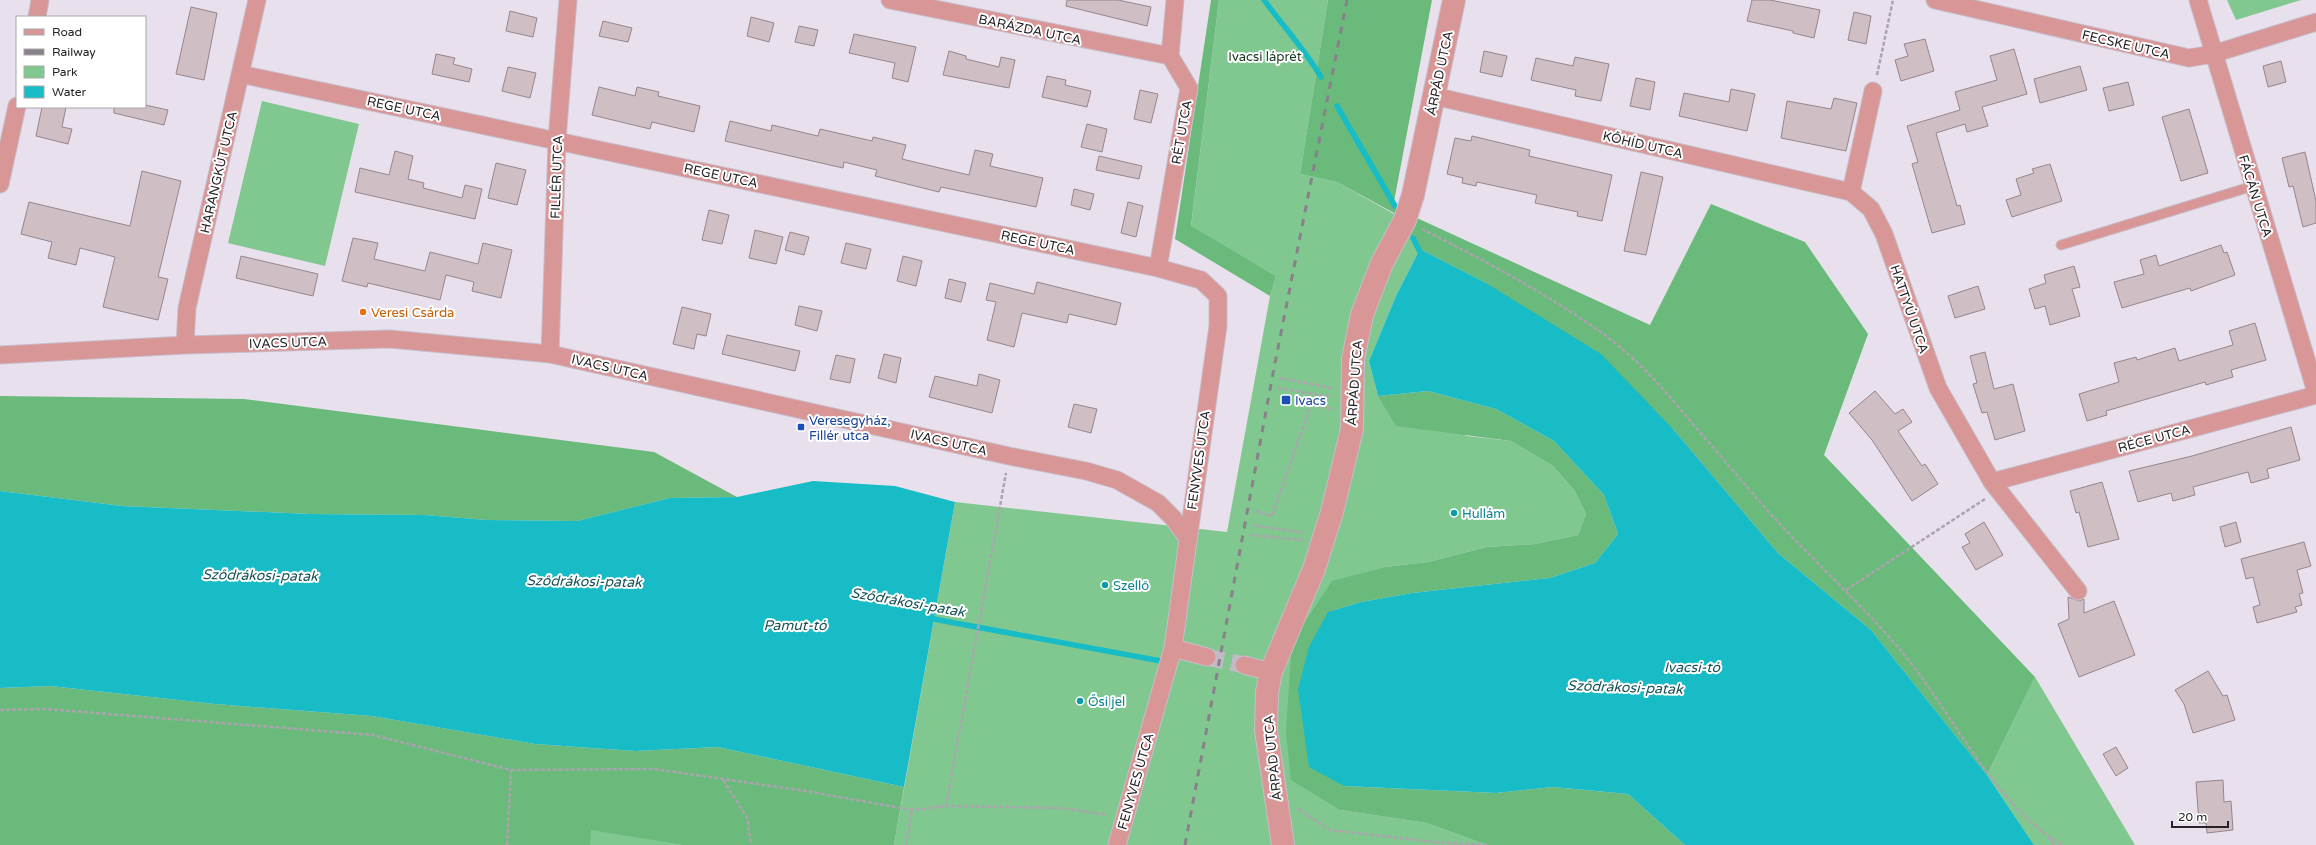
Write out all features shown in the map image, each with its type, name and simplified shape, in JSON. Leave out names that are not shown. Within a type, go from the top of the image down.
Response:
[{"type":"street","points":[[37,16],[40,0]]},
{"type":"street","name":"HARANGKÚT UTCA","points":[[185,345],[187,308],[257,0]]},
{"type":"street","name":"FILLÉR UTCA","points":[[550,354],[557,140],[568,0]]},
{"type":"street","name":"BARÁZDA UTCA","points":[[890,0],[1170,56]]},
{"type":"street","points":[[1170,56],[1175,0]]},
{"type":"street","name":"ÁRPÁD UTCA","points":[[1283,845],[1266,730],[1267,692],[1271,672],[1314,568],[1335,497],[1352,429],[1353,359],[1362,315],[1382,263],[1405,220],[1413,195],[1454,0]]},
{"type":"street","name":"FECSKE UTCA","points":[[1935,0],[2189,58],[2213,54],[2316,22]]},
{"type":"street","name":"FÁCÁN UTCA","points":[[2198,0],[2213,54],[2316,392]]},
{"type":"street","name":"RÉT UTCA","points":[[1158,268],[1189,88],[1170,56]]},
{"type":"street","name":"REGE UTCA","points":[[240,74],[1158,268],[1201,280]]},
{"type":"street","points":[[1851,192],[1873,91]]},
{"type":"street","name":"KŐHÍD UTCA","points":[[1434,96],[1851,192]]},
{"type":"street","points":[[0,184],[17,108]]},
{"type":"street","name":"HATTYÚ UTCA","points":[[1851,192],[1871,209],[1884,234],[1938,388],[1995,486],[2078,591]]},
{"type":"street","name":"FENYVES UTCA","points":[[1117,845],[1173,648],[1187,537],[1218,326],[1218,296],[1201,280]]},
{"type":"street","name":"IVACS UTCA","points":[[0,355],[185,345],[390,339],[550,354],[1009,456],[1086,471],[1117,480],[1158,503],[1174,518],[1187,537]]},
{"type":"street","name":"RÉCE UTCA","points":[[1995,486],[2316,395]]},
{"type":"street","points":[[1173,648],[1207,657]]},
{"type":"street","points":[[1244,665],[1271,672]]},
{"type":"lane","points":[[2061,245],[2253,186]]},
{"type":"path","points":[[1873,91],[1893,0]]},
{"type":"path","points":[[1405,220],[1552,299],[1607,336],[1652,375],[1770,513],[1846,590],[1903,653],[2013,805],[2048,836],[2062,845]]},
{"type":"path","points":[[1280,378],[1333,388]]},
{"type":"path","points":[[1278,388],[1332,397]]},
{"type":"path","points":[[1256,511],[1272,516],[1311,405],[1353,414]]},
{"type":"path","points":[[946,806],[1009,456]]},
{"type":"path","points":[[1846,590],[1995,486]]},
{"type":"path","points":[[1253,526],[1307,533]]},
{"type":"path","points":[[1251,535],[1305,540]]},
{"type":"path","points":[[0,710],[46,708],[373,735],[511,770],[654,769],[806,791],[912,810],[946,806],[1061,808],[1125,818]]},
{"type":"path","points":[[508,845],[511,770]]},
{"type":"path","points":[[722,779],[748,817],[751,845]]},
{"type":"path","points":[[1275,793],[1330,830],[1434,842],[1488,845]]},
{"type":"path","points":[[906,845],[912,810]]},
{"type":"path","points":[[2048,836],[2054,845]]},
{"type":"green space","points":[[1211,0],[1219,0],[1191,226],[1276,276],[1270,296],[1175,239]]},
{"type":"green space","name":"Ivacsi láprét","points":[[1219,0],[1328,0],[1300,174],[1337,182],[1394,214],[1420,249],[1396,296],[1369,361],[1378,396],[1467,436],[1511,441],[1553,466],[1574,490],[1586,514],[1578,535],[1535,544],[1487,547],[1428,562],[1385,567],[1332,582],[1340,810],[1427,823],[1487,845],[894,845],[955,502],[1227,532],[1270,296],[1276,276],[1191,227]]},
{"type":"green space","points":[[1328,0],[1432,0],[1393,207],[1650,325],[1711,204],[1805,242],[1868,334],[1824,455],[2035,677],[1987,775],[1871,630],[1778,553],[1673,429],[1486,283],[1420,249],[1394,213],[1337,182],[1300,174]]},
{"type":"green space","points":[[2227,0],[2301,0],[2236,20]]},
{"type":"green space","points":[[262,101],[359,124],[325,266],[228,243]]},
{"type":"green space","points":[[1428,391],[1496,409],[1554,441],[1604,495],[1618,534],[1595,563],[1550,578],[1412,593],[1361,602],[1328,612],[1344,786],[1496,793],[1553,787],[1628,794],[1685,845],[1487,845],[1427,823],[1340,810],[1291,780],[1286,731],[1292,641],[1332,581],[1385,567],[1428,562],[1487,547],[1535,544],[1578,535],[1586,514],[1574,490],[1553,466],[1511,441],[1396,426],[1378,396]]},
{"type":"green space","points":[[0,396],[244,399],[654,452],[737,497],[670,498],[577,521],[487,520],[425,515],[310,514],[122,506],[0,491]]},
{"type":"green space","points":[[2035,677],[2135,845],[2034,845],[1987,775]]},
{"type":"green space","points":[[50,686],[215,704],[372,716],[535,744],[635,751],[718,747],[904,787],[894,845],[682,845],[591,830],[590,845],[0,845],[0,688]]},
{"type":"green space","points":[[590,829],[682,845],[590,845]]},
{"type":"water","name":"Ivacsi-tó","points":[[1420,249],[1486,283],[1601,354],[1673,429],[1778,553],[1871,630],[1987,775],[2034,845],[1685,845],[1628,794],[1553,787],[1496,793],[1344,786],[1309,767],[1298,689],[1309,647],[1328,612],[1361,602],[1412,593],[1550,578],[1595,563],[1618,534],[1604,495],[1554,441],[1496,409],[1428,391],[1378,396],[1369,361],[1396,296]]},
{"type":"water","name":"Pamut-tó","points":[[813,481],[895,486],[955,502],[904,787],[718,747],[635,751],[535,744],[372,716],[215,704],[50,686],[0,688],[0,491],[122,506],[310,514],[425,515],[487,520],[577,521],[670,498],[737,497]]},
{"type":"building","points":[[1067,0],[1118,0],[1151,7],[1147,26],[1066,6]]},
{"type":"building","points":[[1752,0],[1770,0],[1820,10],[1814,38],[1793,33],[1793,31],[1747,21]]},
{"type":"building","points":[[191,7],[217,13],[204,80],[176,74]]},
{"type":"building","points":[[510,11],[537,18],[533,37],[506,31]]},
{"type":"building","points":[[1854,12],[1871,16],[1866,44],[1848,40]]},
{"type":"building","points":[[751,17],[774,23],[769,42],[747,36]]},
{"type":"building","points":[[603,21],[632,28],[628,42],[599,36]]},
{"type":"building","points":[[799,26],[818,30],[814,46],[795,42]]},
{"type":"building","points":[[854,34],[916,47],[908,82],[892,78],[895,63],[849,53]]},
{"type":"building","points":[[1925,39],[1934,71],[1901,81],[1895,60],[1908,56],[1904,44]]},
{"type":"building","points":[[2014,49],[2027,94],[1982,107],[1988,126],[1967,132],[1965,124],[1936,133],[1957,206],[1960,205],[1965,224],[1932,233],[1912,164],[1918,162],[1907,126],[1960,110],[1955,92],[1997,80],[1990,56]]},
{"type":"building","points":[[949,51],[966,56],[966,59],[999,67],[1001,57],[1015,60],[1009,88],[943,75]]},
{"type":"building","points":[[1484,51],[1507,56],[1502,77],[1480,72]]},
{"type":"building","points":[[436,54],[455,58],[453,64],[472,69],[469,82],[432,74]]},
{"type":"building","points":[[1575,57],[1609,64],[1601,101],[1575,96],[1576,90],[1531,80],[1536,58],[1573,66]]},
{"type":"building","points":[[2281,61],[2286,82],[2268,87],[2263,66]]},
{"type":"building","points":[[2080,66],[2087,90],[2040,103],[2034,79]]},
{"type":"building","points":[[508,67],[536,73],[530,98],[502,91]]},
{"type":"building","points":[[1047,76],[1066,80],[1065,85],[1091,91],[1087,107],[1042,97]]},
{"type":"building","points":[[1636,78],[1655,82],[1650,110],[1630,106]]},
{"type":"building","points":[[2128,82],[2134,105],[2109,111],[2103,88]]},
{"type":"building","points":[[599,87],[635,96],[637,87],[659,92],[658,96],[700,106],[694,132],[652,122],[650,129],[592,115]]},
{"type":"building","points":[[1731,89],[1755,94],[1747,131],[1679,116],[1684,93],[1729,102]]},
{"type":"building","points":[[1140,90],[1158,94],[1151,123],[1134,119]]},
{"type":"building","points":[[1834,98],[1857,103],[1846,151],[1781,138],[1787,101],[1831,109]]},
{"type":"building","points":[[146,105],[168,110],[164,125],[114,113],[114,108],[146,108]]},
{"type":"building","points":[[42,108],[66,108],[62,127],[72,129],[68,144],[36,136]]},
{"type":"building","points":[[2189,109],[2208,173],[2181,181],[2162,117]]},
{"type":"building","points":[[730,121],[771,131],[772,125],[818,136],[820,129],[872,141],[873,137],[906,145],[902,159],[969,175],[975,150],[993,154],[990,166],[1043,178],[1036,207],[941,187],[939,192],[875,176],[877,170],[844,162],[843,168],[725,141]]},
{"type":"building","points":[[1087,124],[1107,129],[1102,152],[1081,147]]},
{"type":"building","points":[[1472,136],[1530,150],[1529,156],[1612,175],[1602,221],[1577,216],[1578,212],[1535,203],[1537,195],[1477,182],[1476,186],[1462,183],[1463,178],[1447,174],[1455,138],[1471,141]]},
{"type":"building","points":[[395,151],[413,156],[408,179],[424,183],[423,188],[462,198],[465,185],[482,189],[475,219],[355,192],[360,168],[389,175]]},
{"type":"building","points":[[2305,152],[2316,201],[2316,223],[2303,227],[2293,186],[2289,187],[2282,158]]},
{"type":"building","points":[[1099,156],[1142,166],[1139,179],[1096,170]]},
{"type":"building","points":[[496,163],[526,170],[517,205],[488,198]]},
{"type":"building","points":[[2050,164],[2062,201],[2012,217],[2006,200],[2021,195],[2016,179],[2034,173],[2032,169]]},
{"type":"building","points":[[142,171],[181,181],[158,277],[168,279],[158,320],[103,307],[115,257],[80,248],[76,265],[48,258],[52,242],[21,234],[29,202],[130,226]]},
{"type":"building","points":[[1641,172],[1663,177],[1646,255],[1624,251]]},
{"type":"building","points":[[1074,189],[1094,194],[1090,210],[1071,205]]},
{"type":"building","points":[[1128,202],[1143,206],[1136,237],[1121,233]]},
{"type":"building","points":[[709,210],[729,215],[722,244],[702,240]]},
{"type":"building","points":[[755,230],[783,237],[776,264],[749,258]]},
{"type":"building","points":[[790,232],[809,237],[804,255],[785,250]]},
{"type":"building","points":[[353,238],[378,243],[374,259],[425,271],[430,252],[478,264],[483,243],[512,250],[501,298],[472,291],[474,282],[446,275],[440,300],[368,283],[367,287],[342,281]]},
{"type":"building","points":[[846,243],[871,249],[866,269],[841,263]]},
{"type":"building","points":[[2221,245],[2224,253],[2227,252],[2235,275],[2191,291],[2190,288],[2122,308],[2114,282],[2144,274],[2140,260],[2156,255],[2159,266]]},
{"type":"building","points":[[241,256],[318,274],[313,296],[236,278]]},
{"type":"building","points":[[903,256],[922,261],[916,286],[897,281]]},
{"type":"building","points":[[2074,266],[2080,287],[2072,289],[2080,316],[2050,325],[2045,306],[2035,309],[2029,289],[2046,283],[2044,275]]},
{"type":"building","points":[[949,279],[966,283],[961,302],[945,298]]},
{"type":"building","points":[[1037,282],[1121,303],[1116,325],[1069,314],[1067,323],[1022,313],[1014,347],[987,340],[996,302],[986,300],[990,283],[1034,294]]},
{"type":"building","points":[[1978,286],[1985,309],[1955,318],[1948,296]]},
{"type":"building","points":[[799,306],[822,311],[817,331],[795,325]]},
{"type":"building","points":[[682,307],[711,314],[706,336],[697,334],[694,349],[673,344]]},
{"type":"building","points":[[2255,323],[2266,360],[2231,370],[2233,377],[2206,385],[2205,382],[2106,411],[2107,415],[2087,421],[2079,394],[2119,382],[2114,363],[2136,357],[2137,360],[2175,348],[2179,361],[2233,345],[2229,331]]},
{"type":"building","points":[[727,335],[800,351],[795,371],[722,354]]},
{"type":"building","points":[[1985,352],[1994,389],[2013,384],[2025,431],[1995,440],[1987,412],[1982,413],[1973,384],[1977,383],[1970,356]]},
{"type":"building","points":[[884,354],[901,358],[896,383],[878,378]]},
{"type":"building","points":[[836,355],[855,359],[850,383],[830,379]]},
{"type":"building","points":[[979,374],[1000,380],[992,413],[929,397],[935,376],[977,386]]},
{"type":"building","points":[[1875,391],[1895,414],[1903,409],[1912,422],[1898,431],[1922,466],[1925,464],[1938,484],[1912,501],[1872,440],[1849,413]]},
{"type":"building","points":[[1074,404],[1097,409],[1091,433],[1068,427]]},
{"type":"building","points":[[2291,427],[2300,460],[2267,469],[2269,478],[2251,483],[2248,472],[2193,487],[2195,495],[2173,501],[2171,493],[2138,502],[2129,471],[2192,456]]},
{"type":"building","points":[[2102,482],[2119,539],[2088,547],[2079,512],[2076,513],[2070,491]]},
{"type":"building","points":[[1984,522],[2003,555],[1976,570],[1962,547],[1970,543],[1965,534]]},
{"type":"building","points":[[2236,522],[2241,542],[2225,547],[2220,527]]},
{"type":"building","points":[[2304,542],[2311,566],[2297,570],[2303,593],[2299,594],[2302,605],[2295,607],[2297,612],[2257,623],[2253,607],[2260,605],[2253,577],[2246,579],[2241,559]]},
{"type":"building","points":[[2068,597],[2079,601],[2084,599],[2084,613],[2114,601],[2135,655],[2079,677],[2058,624],[2069,619]]},
{"type":"building","points":[[2208,671],[2223,696],[2227,695],[2235,720],[2193,733],[2184,704],[2175,690]]},
{"type":"building","points":[[2116,747],[2128,768],[2116,776],[2103,754]]},
{"type":"building","points":[[2223,780],[2224,802],[2231,801],[2233,830],[2207,833],[2206,823],[2199,823],[2196,782]]},
{"type":"waterway","points":[[1264,0],[1321,77]]},
{"type":"waterway","points":[[1337,106],[1395,206]]},
{"type":"waterway","points":[[1413,238],[1422,256]]},
{"type":"waterway","name":"Sződrákosi-patak","points":[[928,618],[1161,661]]},
{"type":"tunnel","points":[[1207,657],[1244,665]]},
{"type":"railway","points":[[1185,845],[1275,363],[1347,0]]},
{"type":"place","name":"Veresi Csárda","points":[[363,312]]},
{"type":"place","name":"Ivacs","points":[[1286,400]]},
{"type":"place","name":"Veresegyház, Fillér utca","points":[[801,427]]},
{"type":"place","name":"Hullám","points":[[1454,513]]},
{"type":"place","name":"Szellő","points":[[1105,585]]},
{"type":"place","name":"Ősi jel","points":[[1080,701]]}]
